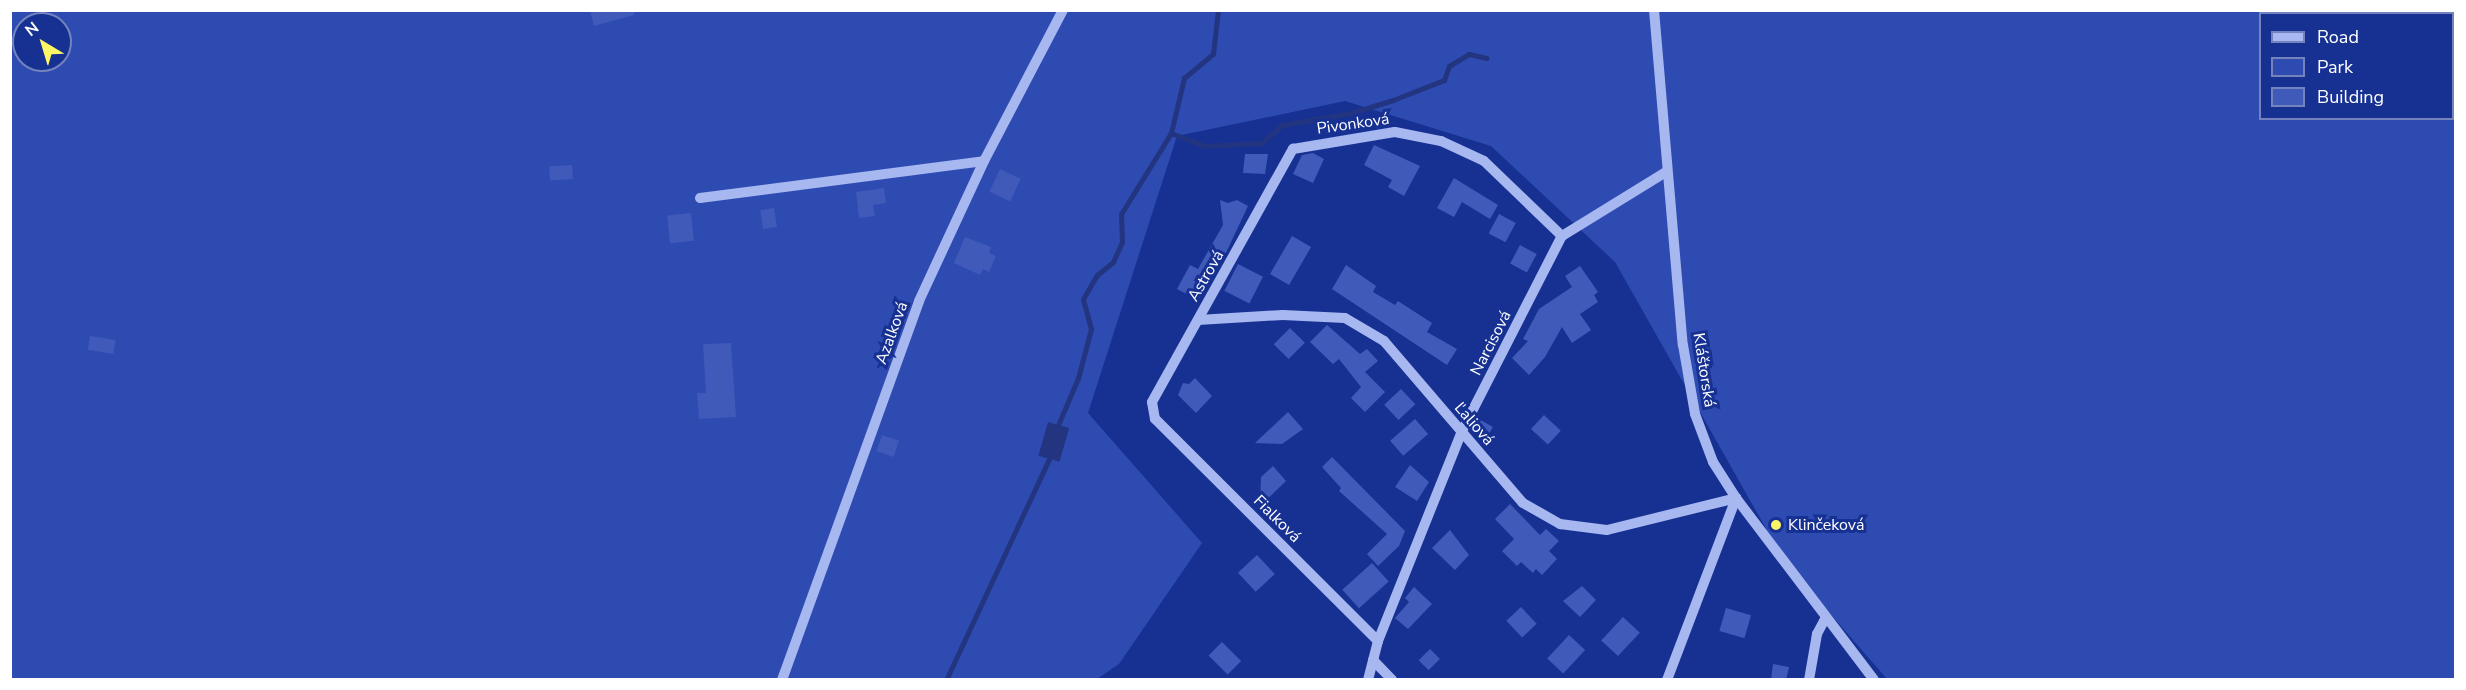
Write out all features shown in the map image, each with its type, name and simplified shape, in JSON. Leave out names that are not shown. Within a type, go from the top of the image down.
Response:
[{"type":"street","name":"Azalková","points":[[782,680],[919,301],[984,161],[1063,10]]},
{"type":"street","name":"Kláštorská","points":[[1654,10],[1666,172],[1686,365],[1695,414],[1713,462],[1736,498],[1825,619],[1874,680]]},
{"type":"street","name":"Pivonková","points":[[1293,149],[1395,132],[1441,141],[1484,161],[1563,236]]},
{"type":"street","name":"Astrová","points":[[1155,419],[1152,402],[1293,149]]},
{"type":"street","points":[[700,198],[984,161]]},
{"type":"street","points":[[1563,236],[1666,172]]},
{"type":"street","name":"Narcisová","points":[[1368,680],[1378,641],[1461,433],[1563,236]]},
{"type":"street","name":"Ľaliová","points":[[1198,320],[1283,315],[1345,318],[1384,342],[1523,503],[1560,524],[1607,530],[1736,498]]},
{"type":"street","name":"Fialková","points":[[1155,419],[1378,641]]},
{"type":"street","points":[[1667,680],[1736,498]]},
{"type":"street","points":[[1809,680],[1817,634],[1825,619]]},
{"type":"street","points":[[1373,660],[1392,680]]},
{"type":"green space","points":[[10,11],[2455,11],[2455,679],[1887,679],[1785,562],[1615,262],[1491,146],[1345,101],[1177,136],[1088,413],[1202,543],[1119,664],[1097,679],[11,679]]},
{"type":"shaded area","points":[[1048,422],[1069,428],[1060,462],[1038,456]]},
{"type":"building","points":[[590,10],[634,10],[634,15],[594,26]]},
{"type":"building","points":[[1374,145],[1420,166],[1404,196],[1388,187],[1392,180],[1364,165]]},
{"type":"building","points":[[1313,153],[1324,159],[1313,183],[1293,174],[1302,155]]},
{"type":"building","points":[[1245,154],[1268,154],[1265,174],[1243,173]]},
{"type":"building","points":[[572,165],[573,179],[550,181],[549,167]]},
{"type":"building","points":[[1000,169],[1021,179],[1010,201],[989,192]]},
{"type":"building","points":[[1454,178],[1498,205],[1490,219],[1462,202],[1454,217],[1437,208]]},
{"type":"building","points":[[884,188],[886,203],[873,205],[875,216],[859,218],[856,192]]},
{"type":"building","points":[[1220,200],[1228,203],[1237,200],[1248,206],[1224,257],[1198,300],[1177,289],[1190,265],[1198,269],[1223,225]]},
{"type":"building","points":[[774,208],[777,227],[763,229],[760,210]]},
{"type":"building","points":[[691,213],[694,241],[670,243],[667,216]]},
{"type":"building","points":[[1499,214],[1516,223],[1505,242],[1489,233]]},
{"type":"building","points":[[1292,236],[1311,247],[1289,285],[1270,274]]},
{"type":"building","points":[[965,237],[991,247],[989,253],[996,256],[989,272],[983,269],[980,275],[954,263]]},
{"type":"building","points":[[1520,245],[1537,254],[1527,272],[1510,264]]},
{"type":"building","points":[[1238,264],[1263,277],[1249,303],[1224,291]]},
{"type":"building","points":[[1346,265],[1376,286],[1373,292],[1395,305],[1398,301],[1432,323],[1427,332],[1457,349],[1447,365],[1332,289]]},
{"type":"building","points":[[1580,266],[1598,292],[1594,295],[1598,302],[1580,314],[1591,330],[1572,343],[1562,327],[1545,357],[1529,375],[1512,358],[1528,341],[1523,339],[1539,309],[1572,287],[1565,276]]},
{"type":"building","points":[[1327,325],[1360,354],[1367,349],[1378,361],[1365,372],[1385,392],[1365,412],[1351,398],[1361,387],[1339,359],[1333,364],[1310,342]]},
{"type":"building","points":[[1290,328],[1305,343],[1289,359],[1274,344]]},
{"type":"building","points":[[90,336],[116,340],[113,354],[88,350]]},
{"type":"building","points":[[731,343],[736,417],[699,419],[697,393],[706,393],[703,344]]},
{"type":"building","points":[[1195,378],[1212,396],[1196,413],[1178,395],[1183,383],[1189,384]]},
{"type":"building","points":[[1401,389],[1415,404],[1399,420],[1384,405]]},
{"type":"building","points":[[1288,412],[1303,429],[1282,444],[1255,443]]},
{"type":"building","points":[[1544,415],[1561,431],[1548,445],[1531,429]]},
{"type":"building","points":[[1415,419],[1428,434],[1403,456],[1390,441]]},
{"type":"building","points":[[1479,419],[1493,427],[1485,440],[1472,432]]},
{"type":"building","points":[[882,435],[899,441],[893,457],[876,451]]},
{"type":"building","points":[[1332,457],[1405,531],[1399,546],[1378,566],[1367,554],[1387,534],[1339,491],[1341,488],[1322,467]]},
{"type":"building","points":[[1410,465],[1429,482],[1417,501],[1395,487]]},
{"type":"building","points":[[1273,466],[1286,481],[1260,506],[1261,477]]},
{"type":"building","points":[[1510,504],[1540,535],[1546,529],[1559,541],[1549,551],[1557,559],[1542,575],[1536,569],[1533,573],[1521,562],[1517,566],[1502,551],[1514,539],[1495,519]]},
{"type":"building","points":[[1450,530],[1469,555],[1455,570],[1432,548]]},
{"type":"building","points":[[1257,555],[1275,574],[1256,592],[1238,573]]},
{"type":"building","points":[[1372,563],[1389,582],[1359,608],[1342,590]]},
{"type":"building","points":[[1582,586],[1596,600],[1580,617],[1563,601]]},
{"type":"building","points":[[1414,587],[1432,604],[1408,629],[1395,618],[1409,602],[1405,598]]},
{"type":"building","points":[[1521,607],[1537,624],[1522,637],[1506,621]]},
{"type":"building","points":[[1726,608],[1751,615],[1744,638],[1719,631]]},
{"type":"building","points":[[1623,617],[1640,633],[1618,656],[1601,640]]},
{"type":"building","points":[[1569,635],[1585,650],[1563,673],[1547,658]]},
{"type":"building","points":[[1222,642],[1241,661],[1228,675],[1209,655]]},
{"type":"building","points":[[1430,649],[1440,659],[1429,670],[1419,660]]},
{"type":"building","points":[[1773,664],[1789,667],[1786,680],[1771,680]]},
{"type":"waterway","points":[[1058,425],[1078,378],[1091,329],[1083,299],[1097,275],[1113,262],[1122,242],[1121,214],[1171,133],[1184,78],[1213,54],[1218,10]]},
{"type":"waterway","points":[[1171,133],[1205,146],[1262,143],[1282,125],[1351,113],[1444,80],[1449,66],[1469,54],[1487,58]]},
{"type":"waterway","points":[[946,680],[1049,459]]},
{"type":"place","name":"Klinčeková","points":[[1776,525]]}]
